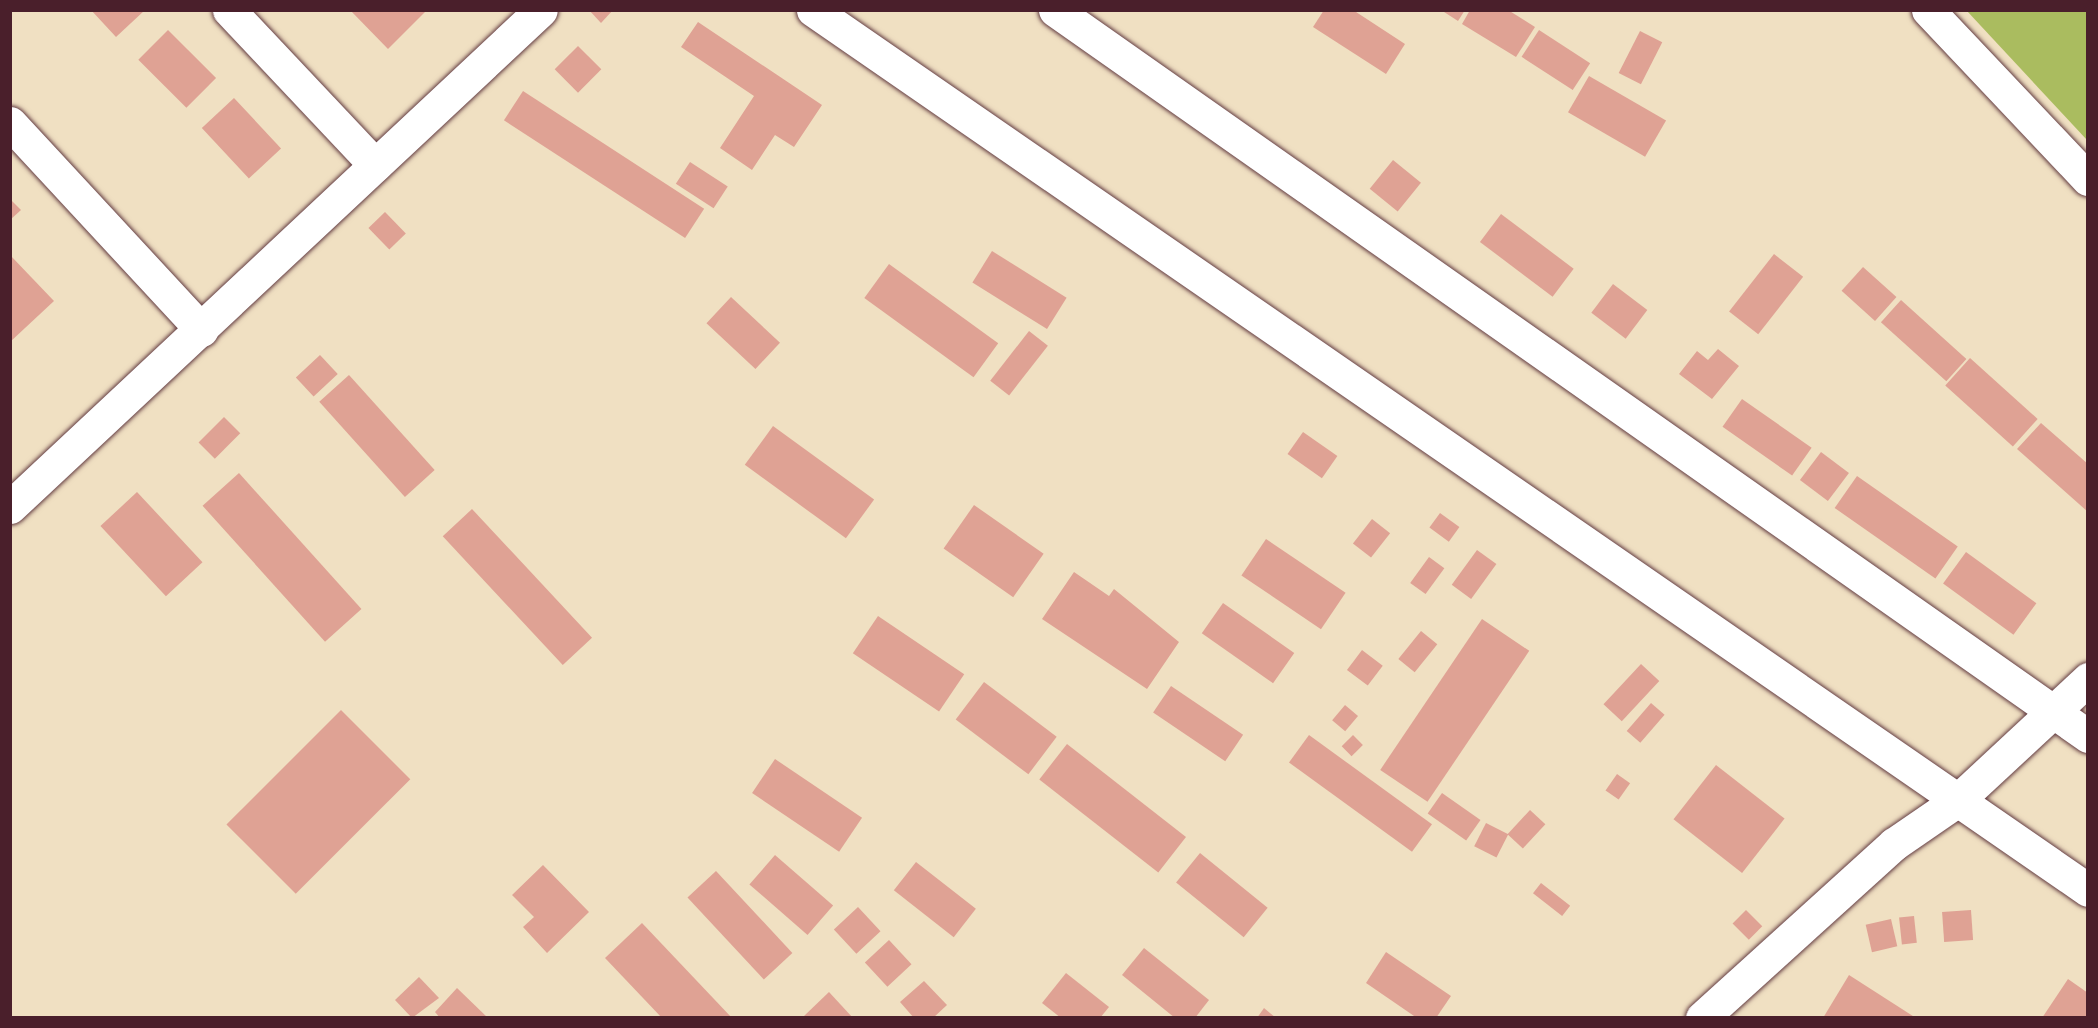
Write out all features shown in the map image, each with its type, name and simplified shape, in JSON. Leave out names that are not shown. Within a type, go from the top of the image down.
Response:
[{"type":"street","points":[[229,10],[375,165]]},
{"type":"street","points":[[10,507],[202,330],[541,10]]},
{"type":"street","points":[[813,10],[2088,890]]},
{"type":"street","points":[[1055,10],[2088,736]]},
{"type":"street","points":[[1928,10],[2088,179]]},
{"type":"street","points":[[10,123],[202,330]]},
{"type":"street","points":[[1702,1017],[1894,844],[1958,801],[2088,679]]},
{"type":"green space","points":[[1967,11],[2087,11],[2087,140]]},
{"type":"building","points":[[91,10],[145,10],[116,37]]},
{"type":"building","points":[[350,10],[427,10],[388,49]]},
{"type":"building","points":[[589,10],[613,10],[601,23]]},
{"type":"building","points":[[1324,10],[1353,10],[1405,44],[1386,74],[1313,27]]},
{"type":"building","points":[[1441,10],[1465,10],[1458,21]]},
{"type":"building","points":[[1470,10],[1508,10],[1535,27],[1516,57],[1462,24]]},
{"type":"building","points":[[698,22],[822,105],[794,147],[775,135],[752,170],[720,148],[754,96],[681,47]]},
{"type":"building","points":[[168,30],[216,78],[186,108],[138,60]]},
{"type":"building","points":[[1539,30],[1590,63],[1573,90],[1522,57]]},
{"type":"building","points":[[1640,31],[1662,42],[1641,84],[1619,73]]},
{"type":"building","points":[[578,46],[601,69],[578,93],[555,69]]},
{"type":"building","points":[[1589,76],[1666,120],[1645,157],[1568,112]]},
{"type":"building","points":[[523,91],[704,209],[685,238],[504,120]]},
{"type":"building","points":[[234,98],[281,148],[249,178],[202,128]]},
{"type":"building","points":[[1393,160],[1421,183],[1398,211],[1370,189]]},
{"type":"building","points":[[690,162],[728,187],[714,208],[676,184]]},
{"type":"building","points":[[10,199],[21,210],[10,220]]},
{"type":"building","points":[[385,212],[406,234],[389,250],[368,228]]},
{"type":"building","points":[[1501,214],[1574,269],[1553,297],[1480,242]]},
{"type":"building","points":[[992,251],[1067,298],[1047,329],[972,282]]},
{"type":"building","points":[[1774,254],[1803,277],[1758,334],[1729,312]]},
{"type":"building","points":[[10,255],[54,301],[10,342]]},
{"type":"building","points":[[889,264],[998,343],[974,377],[864,298]]},
{"type":"building","points":[[1863,267],[1896,297],[1875,321],[1842,291]]},
{"type":"building","points":[[1613,284],[1647,310],[1626,339],[1591,313]]},
{"type":"building","points":[[731,297],[780,343],[755,369],[706,323]]},
{"type":"building","points":[[1901,300],[1966,359],[1946,381],[1881,322]]},
{"type":"building","points":[[1029,331],[1048,346],[1009,395],[990,381]]},
{"type":"building","points":[[1718,349],[1739,366],[1712,399],[1679,374],[1697,351],[1708,360]]},
{"type":"building","points":[[320,355],[338,374],[314,397],[296,378]]},
{"type":"building","points":[[1970,358],[2038,419],[2013,446],[1945,385]]},
{"type":"building","points":[[349,375],[435,470],[405,497],[319,402]]},
{"type":"building","points":[[1742,399],[1812,448],[1792,476],[1722,427]]},
{"type":"building","points":[[224,417],[240,433],[215,459],[199,442]]},
{"type":"building","points":[[2041,423],[2088,464],[2088,512],[2017,449]]},
{"type":"building","points":[[773,426],[874,499],[846,538],[745,465]]},
{"type":"building","points":[[1303,432],[1337,456],[1322,478],[1288,454]]},
{"type":"building","points":[[1821,452],[1849,473],[1828,501],[1800,480]]},
{"type":"building","points":[[239,473],[361,609],[325,642],[203,506]]},
{"type":"building","points":[[1857,476],[1958,547],[1935,578],[1835,508]]},
{"type":"building","points":[[137,492],[202,562],[166,596],[100,526]]},
{"type":"building","points":[[974,505],[1044,554],[1013,597],[944,548]]},
{"type":"building","points":[[472,509],[592,638],[563,665],[443,536]]},
{"type":"building","points":[[1440,513],[1459,527],[1449,542],[1429,528]]},
{"type":"building","points":[[1372,519],[1390,533],[1371,558],[1353,543]]},
{"type":"building","points":[[1266,539],[1346,593],[1321,629],[1241,575]]},
{"type":"building","points":[[1477,550],[1496,564],[1471,599],[1452,585]]},
{"type":"building","points":[[1966,552],[2036,603],[2013,635],[1943,584]]},
{"type":"building","points":[[1429,557],[1444,568],[1426,594],[1410,583]]},
{"type":"building","points":[[1074,572],[1109,596],[1114,589],[1179,642],[1147,689],[1042,619]]},
{"type":"building","points":[[1223,603],[1294,653],[1273,683],[1202,633]]},
{"type":"building","points":[[878,616],[964,674],[939,711],[853,653]]},
{"type":"building","points":[[1482,619],[1529,651],[1427,802],[1380,770]]},
{"type":"building","points":[[1421,631],[1437,644],[1415,672],[1398,659]]},
{"type":"building","points":[[1362,650],[1383,666],[1368,686],[1347,670]]},
{"type":"building","points":[[1641,664],[1659,681],[1622,721],[1603,704]]},
{"type":"building","points":[[984,682],[1057,737],[1028,774],[956,720]]},
{"type":"building","points":[[1171,686],[1243,735],[1225,761],[1153,713]]},
{"type":"building","points":[[1651,703],[1665,715],[1640,743],[1627,731]]},
{"type":"building","points":[[1345,705],[1358,716],[1345,731],[1332,720]]},
{"type":"building","points":[[341,710],[410,779],[296,894],[226,825]]},
{"type":"building","points":[[1309,735],[1432,824],[1412,852],[1289,763]]},
{"type":"building","points":[[1353,735],[1363,745],[1352,756],[1342,746]]},
{"type":"building","points":[[1067,744],[1186,837],[1158,872],[1039,779]]},
{"type":"building","points":[[775,759],[862,818],[839,852],[752,793]]},
{"type":"building","points":[[1716,765],[1785,819],[1742,873],[1674,819]]},
{"type":"building","points":[[1617,774],[1630,783],[1619,800],[1606,790]]},
{"type":"building","points":[[1442,793],[1481,820],[1466,840],[1428,813]]},
{"type":"building","points":[[1530,810],[1545,824],[1523,848],[1507,834]]},
{"type":"building","points":[[1486,823],[1508,834],[1496,858],[1474,846]]},
{"type":"building","points":[[1200,853],[1268,908],[1244,937],[1176,883]]},
{"type":"building","points":[[775,855],[833,906],[808,935],[749,884]]},
{"type":"building","points":[[916,862],[976,909],[954,937],[894,890]]},
{"type":"building","points":[[543,865],[589,912],[547,953],[523,927],[534,917],[512,895]]},
{"type":"building","points":[[716,871],[792,953],[764,980],[687,898]]},
{"type":"building","points":[[1541,883],[1570,906],[1562,916],[1533,893]]},
{"type":"building","points":[[858,907],[881,931],[856,954],[834,930]]},
{"type":"building","points":[[1746,910],[1762,926],[1749,940],[1733,923]]},
{"type":"building","points":[[1971,910],[1973,940],[1944,942],[1942,912]]},
{"type":"building","points":[[1914,916],[1917,943],[1902,944],[1899,918]]},
{"type":"building","points":[[1891,919],[1897,946],[1872,952],[1866,925]]},
{"type":"building","points":[[642,923],[732,1018],[662,1018],[605,958]]},
{"type":"building","points":[[889,940],[912,964],[887,987],[865,963]]},
{"type":"building","points":[[1144,948],[1209,1000],[1195,1018],[1175,1018],[1122,975]]},
{"type":"building","points":[[1386,952],[1451,996],[1436,1018],[1417,1018],[1366,983]]},
{"type":"building","points":[[1066,973],[1109,1007],[1100,1018],[1061,1018],[1042,1003]]},
{"type":"building","points":[[1849,975],[1916,1018],[1823,1018]]},
{"type":"building","points":[[419,977],[439,998],[412,1018],[395,1000]]},
{"type":"building","points":[[2068,979],[2088,993],[2088,1018],[2042,1018]]},
{"type":"building","points":[[924,981],[947,1005],[933,1018],[914,1018],[900,1002]]},
{"type":"building","points":[[457,988],[488,1018],[440,1018],[435,1012]]},
{"type":"building","points":[[829,992],[853,1018],[805,1018],[804,1016]]},
{"type":"building","points":[[1264,1008],[1276,1018],[1257,1018]]}]
